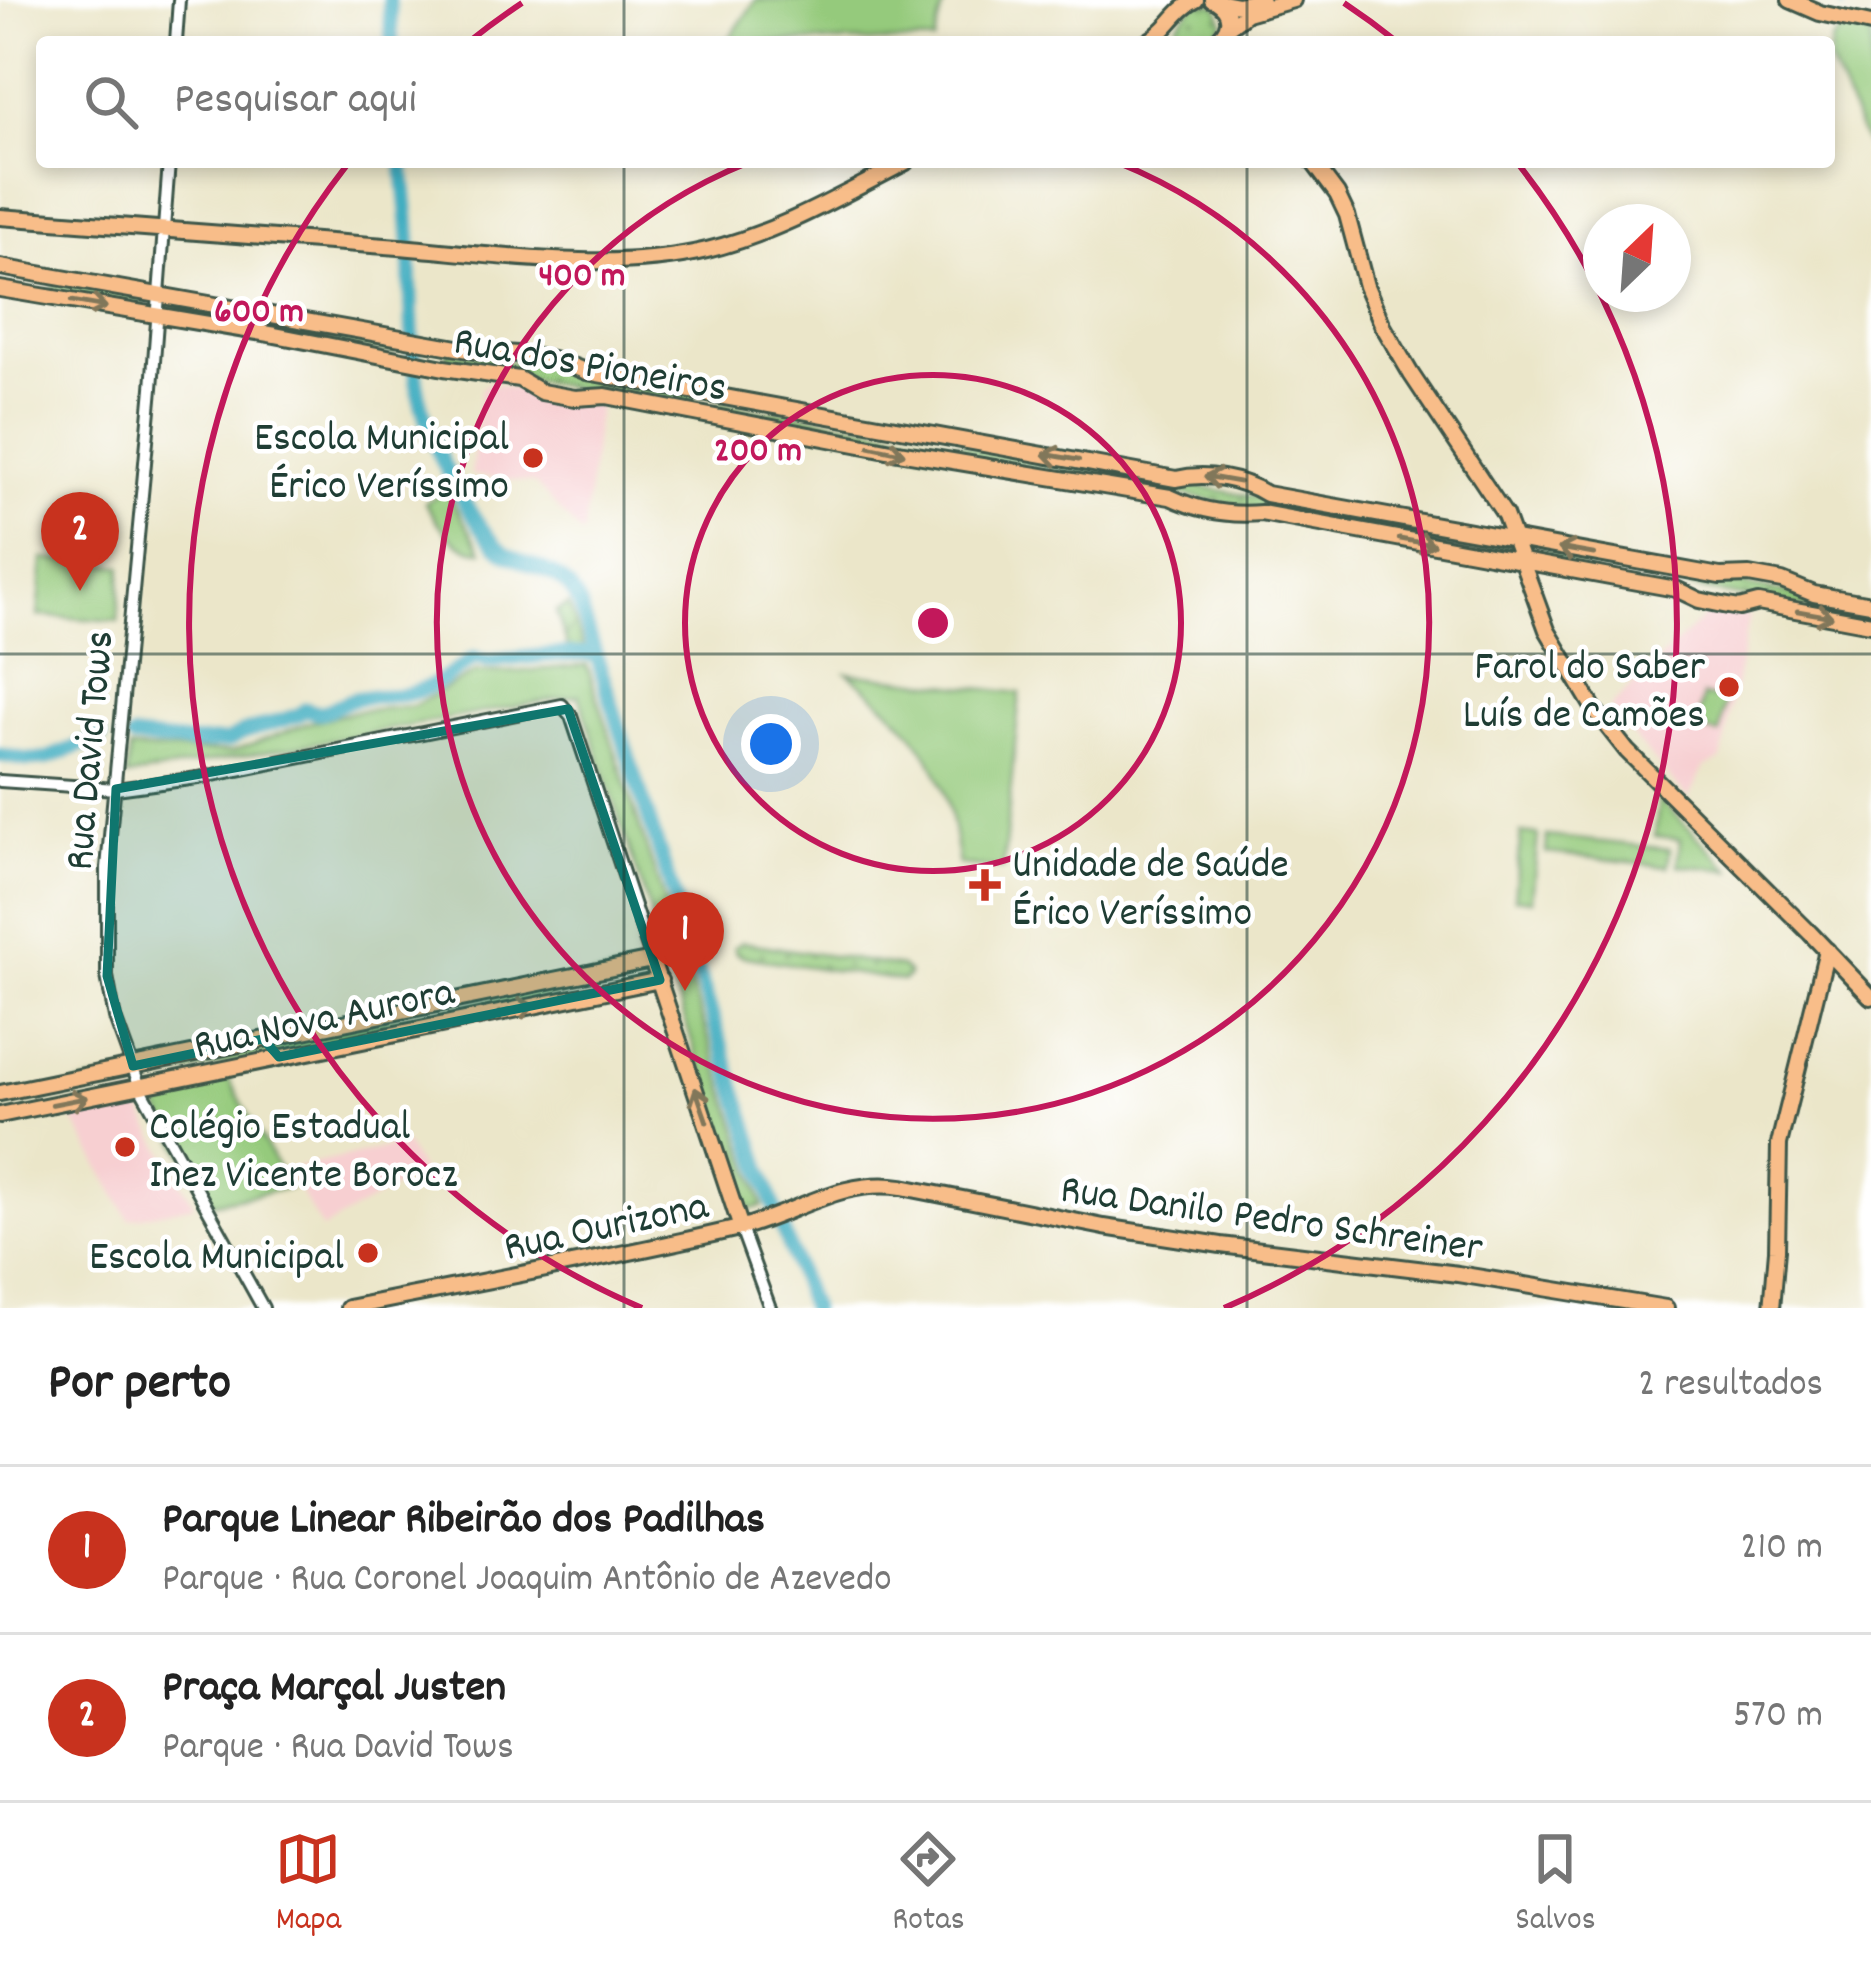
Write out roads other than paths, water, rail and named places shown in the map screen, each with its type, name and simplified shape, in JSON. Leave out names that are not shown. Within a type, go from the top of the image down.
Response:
[{"type":"main road","points":[[1171,0],[1173,36]]},
{"type":"main road","points":[[1154,36],[1196,0]]},
{"type":"main road","points":[[1215,0],[1238,5],[1267,0]]},
{"type":"main road","points":[[1215,0],[1228,12],[1224,36]]},
{"type":"main road","points":[[1224,36],[1247,13],[1294,0]]},
{"type":"main road","points":[[1790,0],[1831,16],[1871,24]]},
{"type":"main road","points":[[0,217],[615,260],[688,254],[731,243],[894,168]]},
{"type":"main road","points":[[1318,168],[1347,215],[1366,286],[1383,326],[1498,504],[1556,649],[1605,725],[1871,997]]},
{"type":"main road","name":"Rua dos Pioneiros","points":[[0,267],[486,352],[555,358],[587,372],[1176,478],[1198,475],[1240,482],[1266,494],[1720,576],[1749,575],[1871,604]]},
{"type":"main road","points":[[21,292],[37,274]]},
{"type":"main road","points":[[44,296],[49,284],[59,278]]},
{"type":"main road","name":"Rua dos Pioneiros","points":[[0,289],[519,379],[541,392],[574,398],[606,396],[912,455],[1170,497],[1193,508],[1239,515],[1261,513],[1366,532],[1676,589],[1704,602],[1746,608],[1758,603],[1871,624]]},
{"type":"main road","points":[[275,335],[291,317]]},
{"type":"main road","points":[[690,412],[698,401],[694,392]]},
{"type":"main road","points":[[716,417],[711,403],[720,396]]},
{"type":"main road","points":[[1152,494],[1158,487],[1154,474]]},
{"type":"main road","points":[[1366,532],[1364,520],[1372,513]]},
{"type":"main road","points":[[1637,582],[1645,571],[1641,562]]},
{"type":"main road","points":[[1772,1308],[1779,1144],[1827,950]]},
{"type":"main road","points":[[652,960],[735,1225]]},
{"type":"main road","name":"Rua Nova Aurora","points":[[0,1093],[652,960]]},
{"type":"main road","name":"Rua Nova Aurora","points":[[0,1114],[660,980]]},
{"type":"main road","points":[[273,1037],[268,1046],[279,1058]]},
{"type":"main road","points":[[251,1042],[261,1052],[260,1062]]},
{"type":"main road","name":"Rua Ourizona","points":[[348,1308],[761,1220],[870,1184]]},
{"type":"main road","name":"Rua Danilo Pedro Schreiner","points":[[870,1184],[1151,1234],[1458,1274],[1666,1308]]},
{"type":"street","points":[[176,36],[179,0]]},
{"type":"street","name":"Rua David Tows","points":[[169,168],[107,868],[107,976],[140,1087],[263,1308]]},
{"type":"street","points":[[0,781],[116,789],[198,778],[562,705],[571,716],[652,960]]},
{"type":"street","points":[[735,1225],[770,1308]]},
{"type":"waterway","points":[[389,0],[392,36]]},
{"type":"waterway","points":[[1841,0],[1844,8]]},
{"type":"waterway","points":[[403,168],[415,367],[426,421],[450,477],[489,538],[507,554],[557,577],[580,605],[767,1186],[811,1308]]},
{"type":"waterway","points":[[133,738],[228,741],[306,709],[323,712],[357,698],[416,692],[474,658],[595,654]]},
{"type":"waterway","points":[[0,755],[46,759],[101,737]]},
{"type":"place","name":"Escola Municipal Érico Veríssimo","points":[[533,458]]},
{"type":"place","name":"Praça Marçal Justen","points":[[80,591]]},
{"type":"place","name":"Farol do Saber Luís de Camões","points":[[1729,687]]},
{"type":"place","name":"Unidade de Saúde Érico Veríssimo","points":[[985,885]]},
{"type":"place","name":"Parque Linear Ribeirão dos Padilhas","points":[[685,991]]},
{"type":"place","name":"Colégio Estadual Inez Vicente Borocz","points":[[125,1147]]},
{"type":"place","name":"Escola Municipal","points":[[368,1253]]}]
